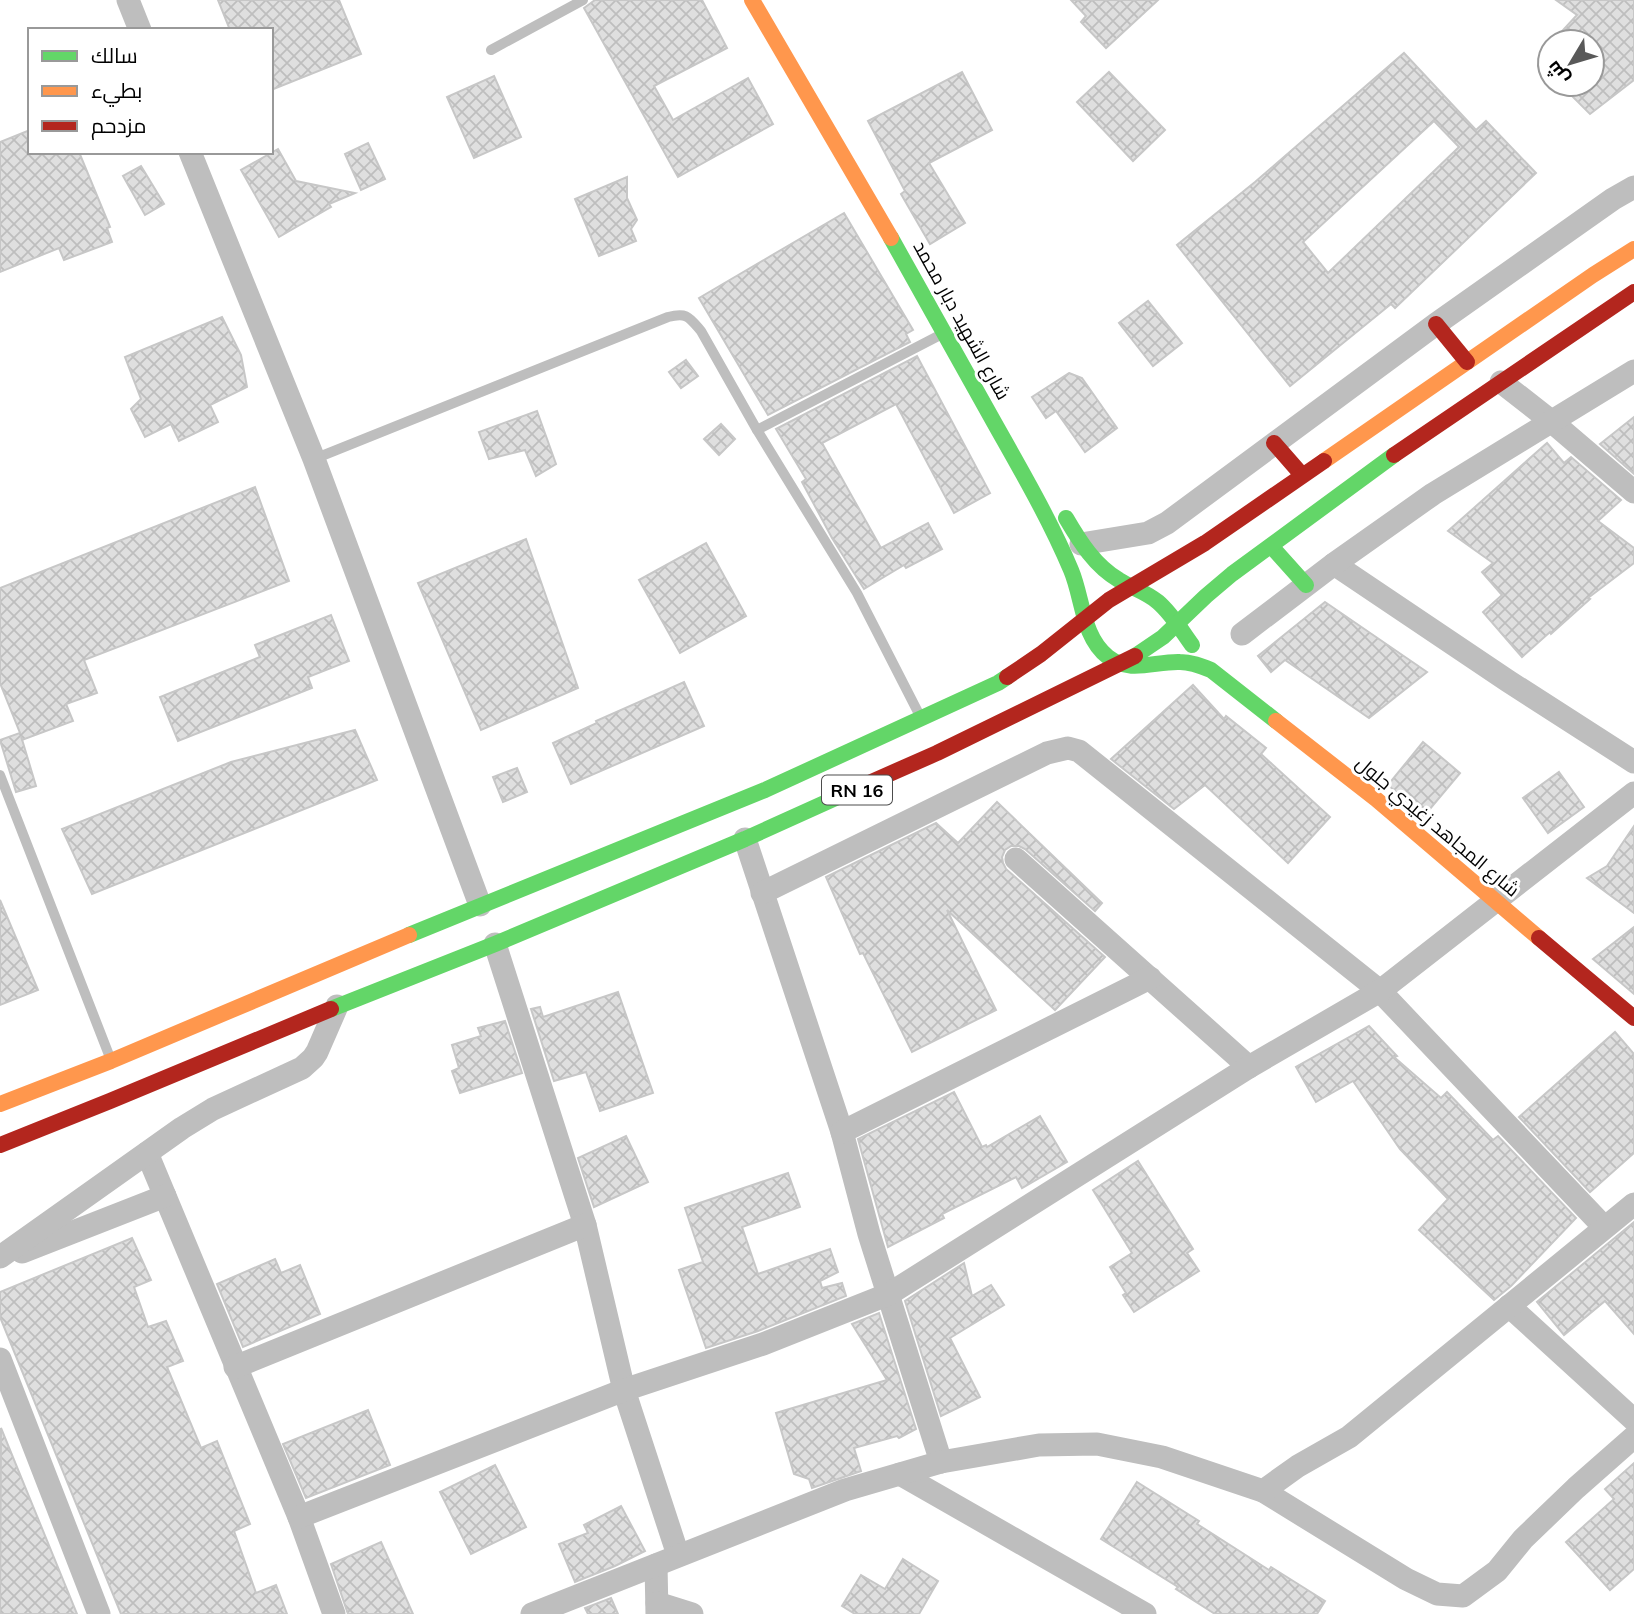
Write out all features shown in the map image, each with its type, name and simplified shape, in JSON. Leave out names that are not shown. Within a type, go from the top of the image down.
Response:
[{"type":"main road","name":"شارع الشهيد دبار محمد","points":[[752,0],[872,201],[1039,503],[1077,587],[1087,630],[1100,650],[1120,664]]},
{"type":"main road","name":"RN 16","points":[[0,1104],[111,1061],[480,905],[765,790],[998,683],[1131,586],[1174,562],[1593,275],[1634,250]]},
{"type":"main road","name":"RN 16","points":[[0,1144],[495,944],[745,839],[937,753],[1133,658],[1149,648],[1232,574],[1404,448],[1634,292]]},
{"type":"main road","points":[[1436,324],[1467,362]]},
{"type":"main road","points":[[1001,434],[1016,425]]},
{"type":"main road","points":[[1274,443],[1302,475]]},
{"type":"main road","points":[[1061,509],[1081,544],[1101,568],[1157,601],[1177,624]]},
{"type":"main road","points":[[1271,546],[1306,585]]},
{"type":"main road","name":"شارع المجاهد زغيدي جلول","points":[[1177,624],[1211,670]]},
{"type":"main road","name":"شارع المجاهد زغيدي جلول","points":[[1120,664],[1132,668],[1186,662],[1211,670],[1376,799],[1634,1018]]},
{"type":"street","points":[[128,0],[139,28]]},
{"type":"street","points":[[191,154],[314,459],[480,905]]},
{"type":"street","points":[[1081,544],[1148,533],[1167,523],[1436,324],[1634,187]]},
{"type":"street","points":[[1242,634],[1433,494],[1634,370]]},
{"type":"street","points":[[1501,382],[1634,492]]},
{"type":"street","points":[[1334,564],[1634,762]]},
{"type":"street","points":[[762,893],[1047,752],[1068,748],[1079,751],[1380,991],[1604,1227]]},
{"type":"street","points":[[299,1517],[624,1390],[763,1344],[889,1294],[1249,1067],[1380,991],[1634,793]]},
{"type":"street","points":[[745,839],[842,1132],[869,1234],[942,1462]]},
{"type":"street","points":[[1016,859],[1249,1067]]},
{"type":"street","points":[[495,944],[585,1225],[624,1390],[678,1555]]},
{"type":"street","points":[[842,1132],[1150,978]]},
{"type":"street","points":[[0,1259],[213,1109],[303,1068],[317,1052],[337,1006]]},
{"type":"street","points":[[147,1153],[299,1517],[334,1614]]},
{"type":"street","points":[[0,1259],[164,1196]]},
{"type":"street","points":[[1263,1491],[1298,1466],[1349,1437],[1634,1204]]},
{"type":"street","points":[[235,1367],[585,1225]]},
{"type":"street","points":[[1509,1306],[1634,1420]]},
{"type":"street","points":[[0,1359],[99,1614]]},
{"type":"street","points":[[532,1614],[845,1490],[942,1462],[1039,1445],[1097,1444],[1162,1457],[1263,1491],[1406,1579],[1437,1594],[1463,1596],[1497,1571],[1523,1539],[1634,1437]]},
{"type":"street","points":[[900,1474],[1145,1614]]},
{"type":"street","points":[[656,1566],[657,1609],[692,1614]]},
{"type":"lane","points":[[491,50],[583,0]]},
{"type":"lane","points":[[314,459],[668,317],[679,314],[690,318],[701,331],[757,430],[857,593],[922,719]]},
{"type":"lane","points":[[757,430],[945,332]]},
{"type":"lane","points":[[0,775],[111,1061]]},
{"type":"building","points":[[218,0],[339,0],[361,54],[273,89],[273,28],[229,28]]},
{"type":"building","points":[[595,0],[702,0],[727,48],[654,86],[673,120],[748,78],[773,124],[678,177],[584,8]]},
{"type":"building","points":[[1071,0],[1158,0],[1106,48],[1081,22],[1086,16]]},
{"type":"building","points":[[1556,0],[1634,0],[1634,80],[1590,114],[1574,98],[1606,98],[1606,28],[1565,28],[1577,15]]},
{"type":"building","points":[[1404,53],[1476,130],[1486,121],[1536,173],[1395,308],[1391,304],[1290,386],[1177,245],[1255,182]],"holes":[[[1434,121],[1459,147],[1328,273],[1303,242]]]},
{"type":"building","points":[[962,72],[992,130],[929,163],[965,223],[930,244],[901,194],[905,191],[868,121]]},
{"type":"building","points":[[1109,72],[1165,130],[1133,161],[1077,102]]},
{"type":"building","points":[[494,76],[521,137],[474,158],[447,97]]},
{"type":"building","points":[[28,131],[28,154],[80,154],[110,227],[107,228],[112,242],[64,260],[59,248],[0,272],[0,142]]},
{"type":"building","points":[[368,143],[385,179],[361,190],[345,154]]},
{"type":"building","points":[[278,149],[296,181],[355,193],[329,204],[331,207],[279,237],[241,170]]},
{"type":"building","points":[[141,166],[164,204],[145,215],[123,176]]},
{"type":"building","points":[[627,177],[627,198],[637,220],[631,229],[636,241],[599,256],[575,199]]},
{"type":"building","points":[[844,213],[913,330],[906,334],[910,342],[768,415],[699,298]]},
{"type":"building","points":[[1148,301],[1182,343],[1153,366],[1119,323]]},
{"type":"building","points":[[222,317],[241,355],[247,387],[210,405],[218,422],[179,441],[171,424],[145,437],[131,409],[141,399],[125,357]]},
{"type":"building","points":[[917,356],[990,493],[954,513],[896,404],[822,443],[881,548],[928,523],[942,549],[906,568],[904,565],[864,589],[832,538],[802,482],[806,479],[776,429]]},
{"type":"building","points":[[686,360],[698,376],[681,388],[669,372]]},
{"type":"building","points":[[1069,373],[1082,378],[1117,428],[1085,452],[1056,411],[1046,418],[1032,397]]},
{"type":"building","points":[[537,411],[556,464],[536,476],[525,450],[489,459],[479,432]]},
{"type":"building","points":[[1634,417],[1634,474],[1600,444]]},
{"type":"building","points":[[721,424],[735,439],[719,455],[704,439]]},
{"type":"building","points":[[1547,443],[1564,463],[1571,457],[1621,500],[1598,521],[1634,548],[1634,563],[1588,598],[1590,599],[1522,657],[1483,612],[1502,595],[1482,572],[1493,563],[1448,531]]},
{"type":"building","points":[[255,487],[289,581],[84,660],[97,693],[66,704],[73,721],[22,740],[36,786],[16,792],[0,740],[20,733],[0,683],[0,588]]},
{"type":"building","points":[[526,539],[578,688],[481,730],[418,583]]},
{"type":"building","points":[[706,543],[746,616],[680,653],[639,580]]},
{"type":"building","points":[[1325,602],[1427,672],[1369,718],[1285,660],[1271,672],[1258,656]]},
{"type":"building","points":[[331,615],[349,661],[308,677],[312,688],[178,741],[160,697],[260,657],[255,645]]},
{"type":"building","points":[[684,682],[704,726],[571,784],[553,743]]},
{"type":"building","points":[[1193,685],[1224,719],[1226,716],[1266,748],[1261,754],[1330,817],[1288,863],[1205,785],[1174,809],[1111,759]]},
{"type":"building","points":[[355,730],[377,780],[92,894],[62,829],[231,762]]},
{"type":"building","points":[[1423,742],[1460,773],[1424,816],[1388,785]]},
{"type":"building","points":[[517,768],[527,792],[503,802],[493,777]]},
{"type":"building","points":[[1559,772],[1584,807],[1548,833],[1523,798]]},
{"type":"building","points":[[997,802],[1102,903],[1095,911],[1019,846],[1011,846],[1005,850],[1002,857],[1006,869],[1105,957],[1055,1010],[947,910],[996,1010],[912,1052],[863,953],[860,954],[826,877],[936,823],[958,843]]},
{"type":"building","points":[[1634,826],[1634,913],[1587,878],[1607,866]]},
{"type":"building","points":[[0,900],[38,990],[0,1005]]},
{"type":"building","points":[[1634,927],[1634,994],[1593,959]]},
{"type":"building","points":[[618,992],[653,1093],[600,1111],[586,1072],[554,1081],[531,1009],[540,1007],[543,1017]]},
{"type":"building","points":[[505,1021],[522,1073],[460,1093],[452,1071],[459,1068],[452,1045],[481,1036],[478,1028]]},
{"type":"building","points":[[1369,1026],[1397,1056],[1394,1057],[1441,1098],[1447,1092],[1493,1140],[1498,1136],[1576,1218],[1511,1286],[1494,1300],[1419,1230],[1448,1199],[1400,1149],[1353,1081],[1316,1102],[1296,1067]]},
{"type":"building","points":[[1615,1032],[1634,1054],[1634,1153],[1590,1192],[1519,1117]]},
{"type":"building","points":[[954,1092],[982,1147],[987,1147],[1040,1116],[1067,1162],[1022,1188],[1016,1177],[942,1214],[944,1218],[888,1247],[858,1139]]},
{"type":"building","points":[[626,1136],[648,1182],[594,1207],[578,1158]]},
{"type":"building","points":[[1138,1161],[1193,1249],[1187,1253],[1199,1271],[1134,1312],[1110,1267],[1132,1253],[1093,1190]]},
{"type":"building","points":[[788,1173],[800,1207],[742,1227],[758,1274],[830,1249],[838,1272],[820,1281],[822,1288],[842,1283],[846,1296],[758,1331],[706,1348],[679,1270],[703,1262],[685,1208]]},
{"type":"building","points":[[1634,1222],[1634,1334],[1605,1301],[1564,1335],[1537,1302]]},
{"type":"building","points":[[132,1238],[151,1280],[134,1287],[148,1327],[166,1321],[183,1361],[167,1367],[201,1448],[217,1441],[250,1524],[234,1531],[256,1593],[276,1585],[287,1614],[121,1614],[0,1317],[0,1292]]},
{"type":"building","points":[[275,1259],[281,1273],[300,1265],[320,1314],[243,1347],[217,1284]]},
{"type":"building","points":[[964,1263],[972,1296],[991,1285],[1004,1305],[950,1338],[980,1397],[941,1416],[905,1301]]},
{"type":"building","points":[[879,1313],[916,1429],[899,1438],[897,1436],[854,1448],[861,1471],[812,1488],[809,1479],[794,1474],[776,1413],[887,1380],[852,1324]]},
{"type":"building","points":[[368,1410],[390,1465],[306,1498],[283,1444]]},
{"type":"building","points":[[1,1428],[77,1614],[0,1614]]},
{"type":"building","points":[[1634,1463],[1634,1569],[1610,1590],[1566,1542],[1614,1499],[1605,1489]]},
{"type":"building","points":[[495,1465],[526,1527],[471,1554],[440,1492]]},
{"type":"building","points":[[1137,1482],[1269,1570],[1271,1567],[1325,1601],[1317,1614],[1215,1614],[1176,1589],[1178,1587],[1101,1539]]},
{"type":"building","points":[[621,1506],[645,1551],[575,1582],[559,1544],[588,1533],[584,1525]]},
{"type":"building","points":[[381,1542],[413,1614],[348,1614],[331,1564]]},
{"type":"building","points":[[903,1559],[938,1581],[919,1614],[855,1614],[842,1606],[861,1575],[885,1589]]},
{"type":"building","points":[[611,1598],[618,1614],[588,1614],[585,1608]]},
{"type":"traffic: fast","points":[[891,238],[1045,514],[1071,570],[1084,617],[1099,649],[1116,662],[1125,665],[1184,662],[1211,670],[1276,721]]},
{"type":"traffic: fast","points":[[1135,656],[1163,637],[1232,574],[1394,455]]},
{"type":"traffic: fast","points":[[1066,518],[1095,561],[1119,580],[1158,602],[1192,645]]},
{"type":"traffic: fast","points":[[1271,546],[1306,585]]},
{"type":"traffic: fast","points":[[409,935],[765,790],[1007,677]]},
{"type":"traffic: fast","points":[[331,1009],[495,944],[745,839],[860,787]]},
{"type":"traffic: slow","points":[[752,0],[891,238]]},
{"type":"traffic: slow","points":[[1324,461],[1634,249]]},
{"type":"traffic: slow","points":[[1276,721],[1376,799],[1539,938]]},
{"type":"traffic: slow","points":[[0,1104],[111,1061],[409,935]]},
{"type":"traffic: jam","points":[[1394,455],[1634,292]]},
{"type":"traffic: jam","points":[[1436,324],[1467,362]]},
{"type":"traffic: jam","points":[[1274,443],[1302,475]]},
{"type":"traffic: jam","points":[[1007,677],[1041,654],[1109,600],[1205,543],[1324,461]]},
{"type":"traffic: jam","points":[[860,787],[937,753],[1135,656]]},
{"type":"traffic: jam","points":[[1539,938],[1634,1018]]},
{"type":"traffic: jam","points":[[0,1145],[331,1009]]}]
